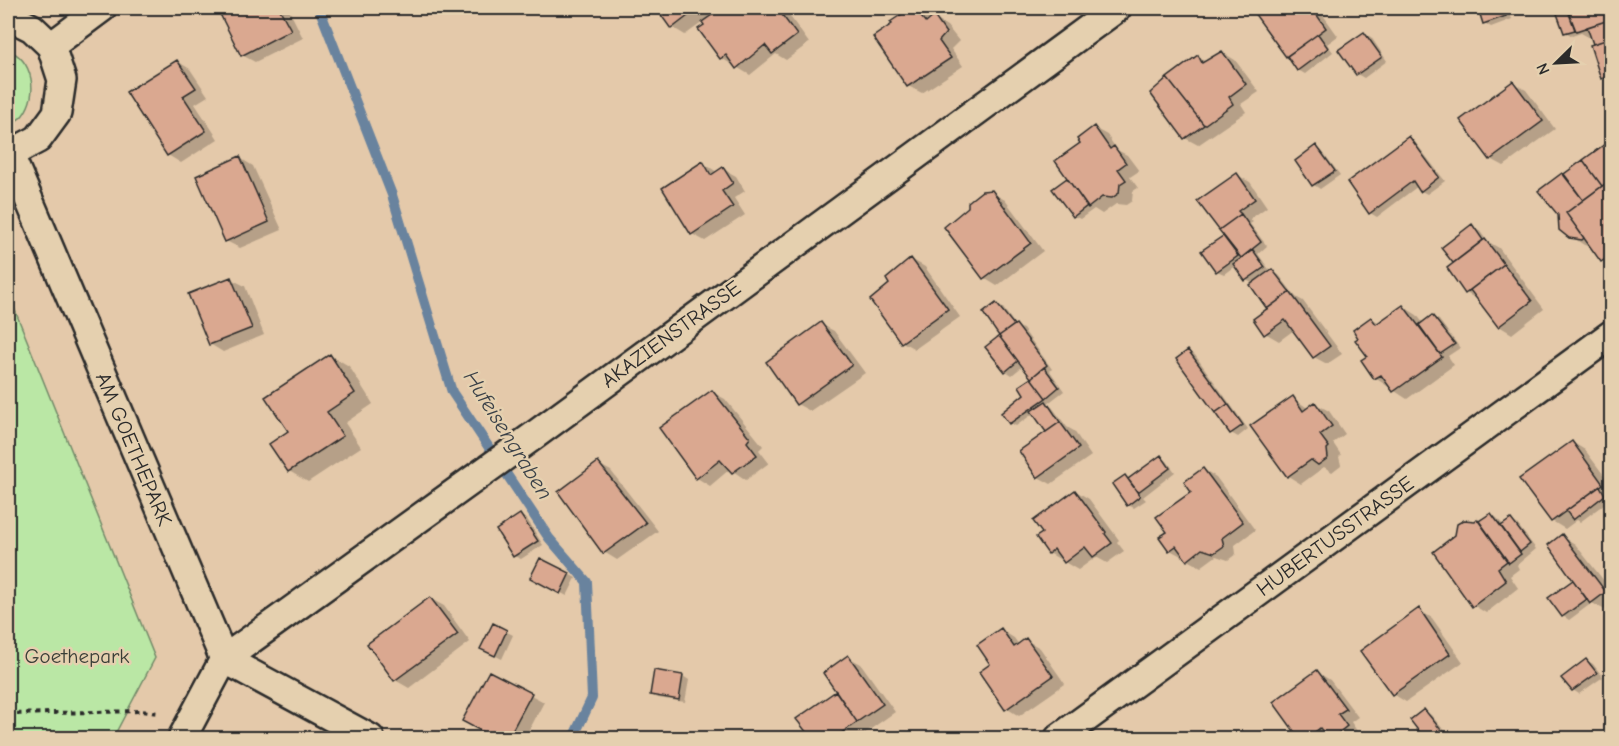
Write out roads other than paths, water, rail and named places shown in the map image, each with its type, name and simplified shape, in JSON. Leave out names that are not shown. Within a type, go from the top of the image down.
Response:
[{"type":"street","points":[[8,16],[32,28],[51,46],[102,8]]},
{"type":"street","name":"AKAZIENSTRASSE","points":[[224,659],[1117,8]]},
{"type":"street","name":"AM GOETHEPARK","points":[[51,46],[62,80],[57,113],[38,140],[9,155],[224,659]]},
{"type":"street","name":"HUBERTUSSTRASSE","points":[[1059,738],[1611,334]]},
{"type":"street","points":[[187,728],[224,659],[370,738]]},
{"type":"waterway","name":"Hufeisengraben","points":[[319,8],[392,195],[452,392],[549,538],[587,582],[592,698],[573,738]]},
{"type":"park label","name":"Goethepark","points":[[77,656]]}]
